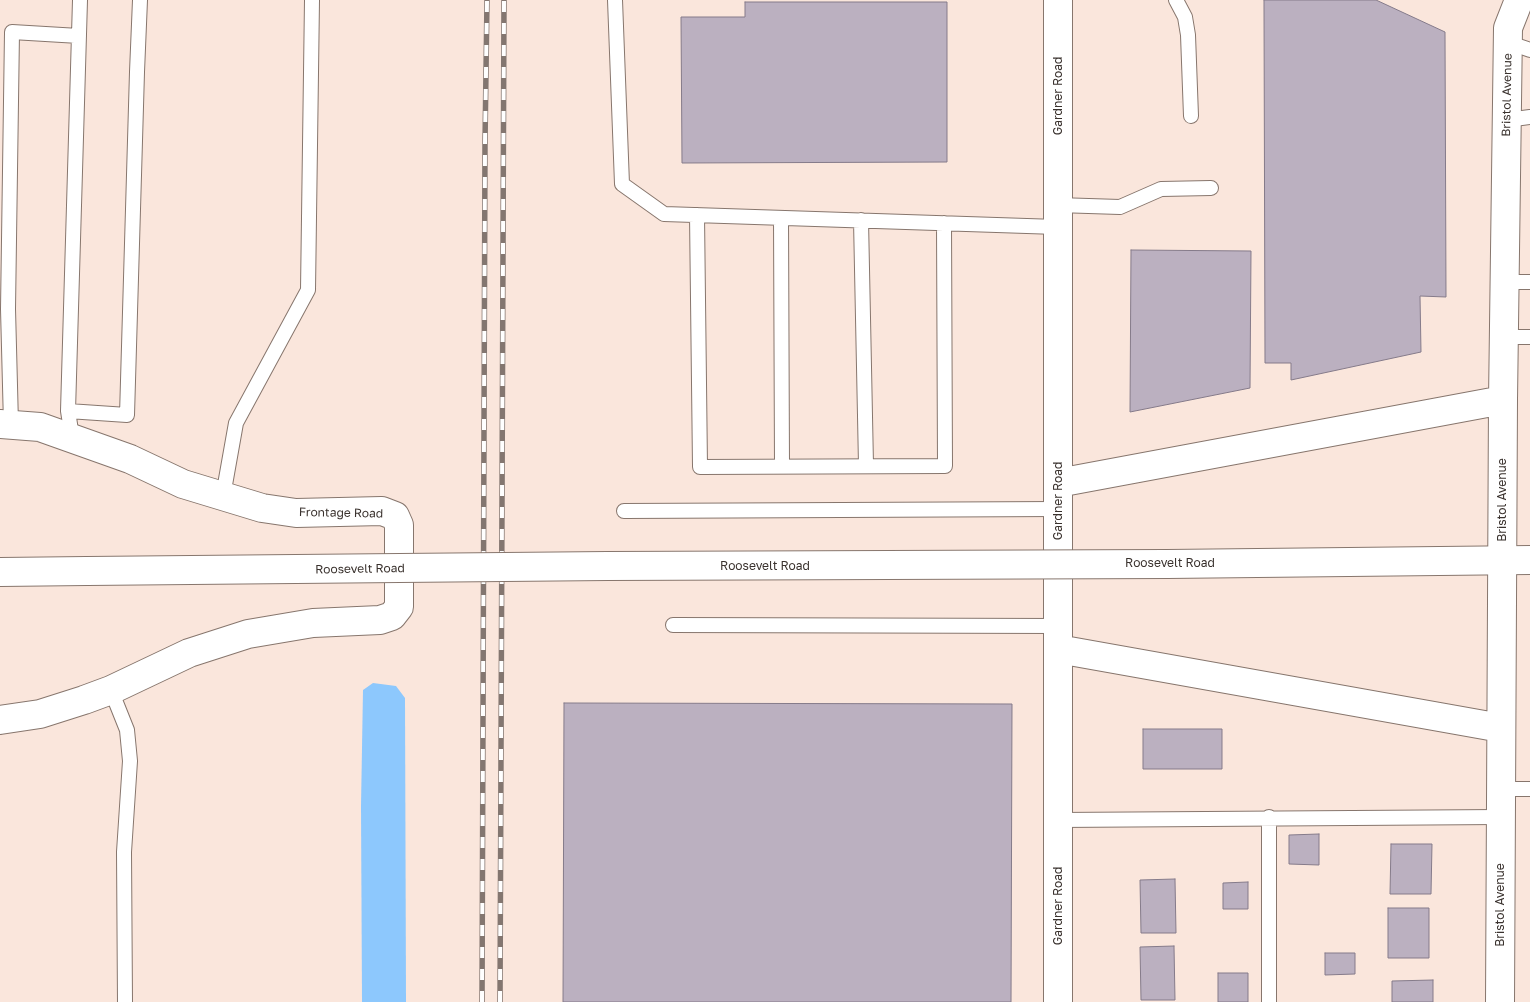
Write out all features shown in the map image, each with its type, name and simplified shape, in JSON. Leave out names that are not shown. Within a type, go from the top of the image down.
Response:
[{"type":"street","name":"Gardner Road","points":[[1058,0],[1058,1002]]},
{"type":"street","name":"Bristol Avenue","points":[[1500,1002],[1502,400],[1517,337],[1519,46],[1508,28],[1519,0]]},
{"type":"street","points":[[1058,496],[1502,400]]},
{"type":"street","name":"Frontage Road","points":[[0,720],[40,714],[111,690],[189,654],[248,634],[313,623],[380,620],[392,616],[400,607],[399,525],[395,516],[382,511],[296,513],[262,508],[183,484],[130,459],[70,424],[40,427],[5,424]]},
{"type":"street","name":"Roosevelt Road","points":[[0,572],[1530,560]]},
{"type":"street","points":[[1058,638],[1501,728]]},
{"type":"lane","points":[[80,0],[70,424],[128,415],[136,82],[140,0]]},
{"type":"lane","points":[[223,496],[236,423],[308,290],[312,0]]},
{"type":"lane","points":[[615,0],[622,184],[664,214],[944,223],[1058,216],[1120,208],[1161,188],[1211,188]]},
{"type":"lane","points":[[1176,0],[1186,17],[1191,116]]},
{"type":"lane","points":[[5,424],[12,32],[79,36]]},
{"type":"lane","points":[[697,215],[700,467],[945,466],[944,223]]},
{"type":"lane","points":[[781,218],[782,466]]},
{"type":"lane","points":[[861,220],[866,465]]},
{"type":"lane","points":[[624,511],[1058,496]]},
{"type":"lane","points":[[673,625],[1058,638]]},
{"type":"lane","points":[[111,690],[127,730],[130,761],[124,852],[125,1002]]},
{"type":"lane","points":[[1500,789],[1530,789]]},
{"type":"lane","points":[[1269,817],[1269,1002]]},
{"type":"lane","points":[[1058,820],[1269,817],[1500,817]]},
{"type":"water","points":[[373,683],[396,686],[405,698],[406,1002],[362,1002],[361,806],[363,690]]},
{"type":"building","points":[[1264,0],[1376,0],[1445,32],[1446,297],[1420,296],[1421,352],[1291,380],[1291,363],[1265,363]]},
{"type":"building","points":[[745,2],[947,2],[947,162],[682,163],[681,17],[745,17]]},
{"type":"building","points":[[1131,250],[1251,251],[1250,388],[1130,412]]},
{"type":"building","points":[[564,703],[1012,704],[1011,1002],[563,1002]]},
{"type":"building","points":[[1143,729],[1222,729],[1222,769],[1143,769]]},
{"type":"building","points":[[1319,834],[1319,865],[1289,864],[1289,835]]},
{"type":"building","points":[[1391,844],[1432,844],[1431,894],[1390,894]]},
{"type":"building","points":[[1175,879],[1176,933],[1141,933],[1140,880]]},
{"type":"building","points":[[1248,882],[1248,909],[1223,909],[1223,883]]},
{"type":"building","points":[[1388,908],[1429,908],[1429,958],[1388,958]]},
{"type":"building","points":[[1174,946],[1175,1000],[1141,1000],[1140,947]]},
{"type":"building","points":[[1325,953],[1355,953],[1355,974],[1325,975]]},
{"type":"building","points":[[1218,973],[1248,973],[1248,1002],[1218,1002]]},
{"type":"building","points":[[1433,980],[1433,1002],[1392,1002],[1392,981]]},
{"type":"railway","points":[[482,1002],[487,0]]},
{"type":"railway","points":[[500,1002],[504,0]]}]
